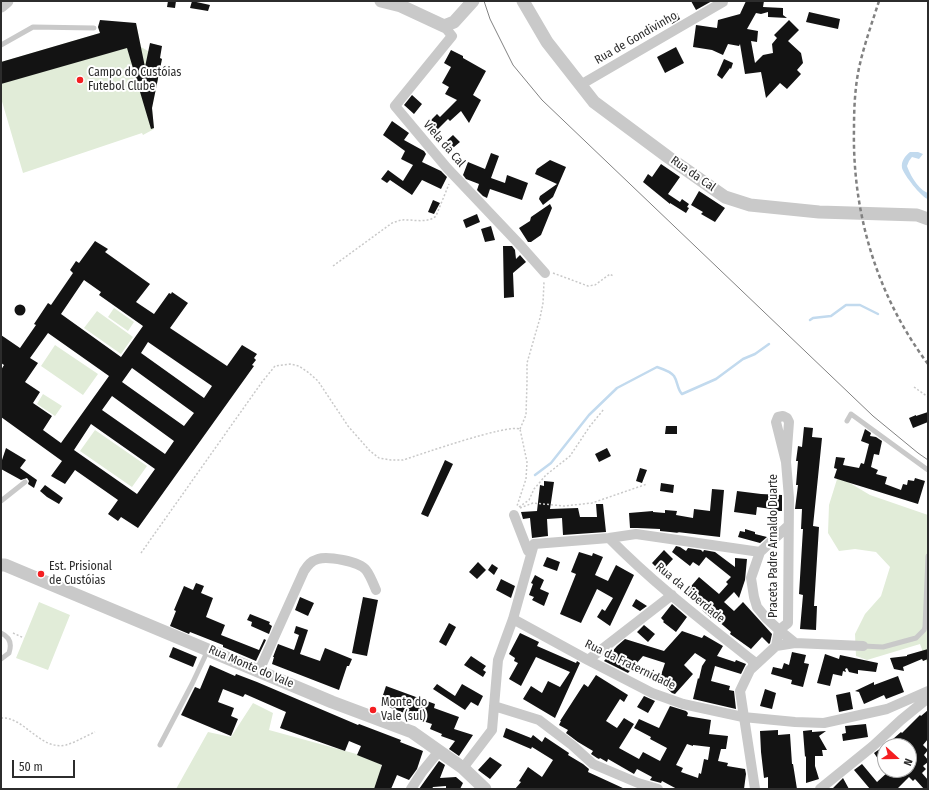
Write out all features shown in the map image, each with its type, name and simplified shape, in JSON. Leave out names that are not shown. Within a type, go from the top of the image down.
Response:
[{"type":"street","points":[[1,6],[7,1]]},
{"type":"street","points":[[381,1],[401,6],[444,26],[454,22],[473,1]]},
{"type":"street","name":"Rua da Cal","points":[[523,1],[547,42],[582,84],[594,102],[725,197],[750,205],[819,212],[917,215],[928,220]]},
{"type":"street","name":"Rua de Gondivinho","points":[[582,84],[723,1]]},
{"type":"street","name":"Viela da Cal","points":[[444,26],[452,36],[395,106],[455,177],[522,246],[545,273]]},
{"type":"street","name":"Praceta Padre Arnaldo Duarte","points":[[786,462],[788,498],[788,623],[779,630],[795,644]]},
{"type":"street","points":[[515,512],[530,553]]},
{"type":"street","points":[[776,646],[779,630],[757,607],[751,578],[760,552],[788,526]]},
{"type":"street","points":[[463,768],[492,730],[498,660],[513,620],[530,553],[534,544],[609,538],[636,534],[760,552]]},
{"type":"street","name":"Rua da Liberdade","points":[[609,538],[623,553],[753,662],[753,666]]},
{"type":"street","points":[[260,671],[304,571],[309,563],[319,558],[342,560],[358,564],[365,569],[376,590]]},
{"type":"street","name":"Rua Monte do Vale","points":[[2,564],[332,702],[412,732],[463,768],[485,789]]},
{"type":"street","points":[[588,660],[672,595]]},
{"type":"street","name":"Rua da Fraternidade","points":[[513,620],[652,693],[683,704],[743,717],[794,722],[824,723],[887,709],[928,691]]},
{"type":"street","points":[[755,789],[740,691],[753,666],[776,646],[795,644],[863,646]]},
{"type":"street","points":[[820,789],[873,746],[928,698]]},
{"type":"street","points":[[494,706],[539,720],[572,745],[593,764],[638,783],[658,789]]},
{"type":"street","points":[[887,709],[901,720]]},
{"type":"street","points":[[411,789],[422,772],[439,751]]},
{"type":"lane","points":[[1,45],[33,27],[94,28]]},
{"type":"lane","points":[[846,421],[851,414],[928,470]]},
{"type":"lane","points":[[1,501],[25,482]]},
{"type":"lane","points":[[863,646],[883,647],[916,638],[924,630],[928,556]]},
{"type":"lane","points":[[1,633],[7,636],[11,644],[9,653],[1,659]]},
{"type":"lane","points":[[160,745],[208,650]]},
{"type":"path","points":[[333,266],[392,223],[401,220],[415,221],[433,219],[436,216],[450,183],[455,177]]},
{"type":"path","points":[[515,512],[526,479],[527,462],[520,429],[526,415],[526,363],[540,318],[543,303],[545,273],[556,274],[588,286],[595,284],[610,274],[613,276]]},
{"type":"path","points":[[140,553],[233,421],[275,366],[290,364],[299,366],[309,372],[318,381],[348,426],[370,451],[379,458],[404,460],[492,432],[516,427],[520,429]]},
{"type":"path","points":[[914,387],[928,397]]},
{"type":"path","points":[[515,512],[529,500],[534,490],[546,475],[570,456],[604,408]]},
{"type":"path","points":[[515,512],[533,503],[564,506],[592,503],[647,484]]},
{"type":"path","points":[[1,718],[8,718],[41,739],[55,745],[66,745],[95,732]]},
{"type":"green space","name":"Campo do Custóias Futebol Clube","points":[[136,23],[141,47],[162,59],[152,108],[154,129],[143,135],[142,133],[23,173],[1,98],[1,62],[100,33],[98,27]]},
{"type":"green space","points":[[114,308],[134,322],[128,331],[108,317]]},
{"type":"green space","points":[[97,311],[133,337],[121,354],[84,328]]},
{"type":"green space","points":[[55,345],[98,374],[83,395],[41,366]]},
{"type":"green space","points":[[43,394],[62,406],[55,416],[37,404]]},
{"type":"green space","points":[[95,430],[147,466],[132,487],[80,451]]},
{"type":"green space","points":[[838,476],[870,495],[928,515],[928,666],[920,644],[867,660],[856,656],[855,634],[865,614],[881,596],[890,567],[876,552],[855,549],[839,551],[828,533],[829,505]]},
{"type":"green space","points":[[39,602],[70,615],[48,670],[16,658]]},
{"type":"green space","points":[[253,703],[273,713],[269,730],[382,761],[377,789],[176,789],[208,732],[231,737]]},
{"type":"water","points":[[910,152],[918,152],[923,154],[919,159],[912,157],[907,166],[915,182],[921,189],[928,193],[928,199],[913,185],[902,168],[902,163],[906,155]]},
{"type":"building","points":[[168,1],[176,1],[175,8],[167,7]]},
{"type":"building","points":[[192,1],[210,5],[208,11],[190,8]]},
{"type":"building","points":[[691,1],[712,1],[696,10]]},
{"type":"building","points":[[746,1],[764,1],[763,7],[783,8],[783,15],[787,18],[768,17],[768,12],[761,14],[756,13],[747,29],[758,31],[757,42],[751,41],[755,63],[763,55],[773,53],[772,44],[777,38],[774,35],[789,20],[799,30],[788,41],[801,53],[803,63],[797,70],[801,74],[787,89],[780,83],[766,98],[761,72],[745,74],[740,44],[739,46],[728,44],[723,55],[712,50],[693,47],[696,25],[717,28],[718,20],[740,14]]},
{"type":"building","points":[[809,12],[840,19],[838,29],[806,22]]},
{"type":"building","points":[[677,13],[680,19],[672,24],[669,16]]},
{"type":"building","points":[[100,20],[136,23],[145,67],[150,43],[162,46],[160,58],[162,59],[152,108],[154,128],[151,129],[127,48],[1,84],[1,62],[100,33],[98,27]]},
{"type":"building","points":[[676,47],[684,63],[665,73],[657,57]]},
{"type":"building","points":[[451,50],[486,71],[473,95],[481,100],[469,123],[461,111],[450,121],[448,119],[432,135],[424,127],[437,114],[440,117],[457,100],[445,94],[449,87],[442,83],[451,67],[444,63]]},
{"type":"building","points":[[724,59],[733,63],[731,69],[730,68],[722,79],[717,75]]},
{"type":"building","points":[[412,95],[422,104],[414,114],[404,105]]},
{"type":"building","points":[[392,121],[409,133],[404,140],[424,151],[426,154],[422,162],[441,171],[447,177],[441,189],[422,180],[412,195],[390,180],[387,183],[381,179],[388,170],[403,181],[413,165],[401,159],[405,151],[383,135]]},
{"type":"building","points":[[453,135],[460,142],[448,152],[442,145]]},
{"type":"building","points":[[491,153],[499,156],[491,178],[505,183],[507,175],[528,183],[522,200],[490,189],[487,198],[477,190],[479,184],[466,179],[463,175],[468,162],[485,169]]},
{"type":"building","points":[[550,160],[566,167],[553,197],[543,205],[539,199],[540,196],[557,184],[535,174],[537,169]]},
{"type":"building","points":[[661,164],[680,177],[668,194],[680,202],[682,199],[689,204],[687,207],[689,208],[686,213],[670,204],[643,182],[648,174],[652,177]]},
{"type":"building","points":[[699,191],[725,208],[715,222],[701,214],[703,212],[691,205]]},
{"type":"building","points":[[433,200],[440,203],[434,214],[428,212]]},
{"type":"building","points":[[550,204],[552,208],[541,235],[531,242],[528,242],[519,228],[530,221],[531,217]]},
{"type":"building","points":[[477,214],[480,222],[466,228],[463,220]]},
{"type":"building","points":[[491,226],[495,240],[485,242],[481,229]]},
{"type":"building","points":[[95,241],[108,249],[105,252],[150,284],[136,302],[154,314],[169,293],[171,294],[172,292],[188,303],[170,328],[227,366],[242,345],[257,354],[254,358],[256,360],[252,365],[254,366],[138,528],[121,517],[118,521],[108,514],[118,500],[75,470],[65,484],[51,476],[62,461],[1,417],[1,370],[4,365],[1,363],[1,335],[20,348],[36,325],[34,324],[48,303],[51,305],[73,273],[70,270],[76,261],[79,263]],"holes":[[[84,280],[101,292],[99,295],[143,326],[121,357],[61,314]],[[48,333],[109,376],[61,443],[43,430],[52,416],[33,403],[40,392],[25,382],[38,363],[30,358]],[[148,342],[212,386],[204,398],[141,353]],[[132,368],[194,413],[184,426],[122,382]],[[112,396],[174,441],[165,454],[102,410]],[[91,424],[155,469],[137,494],[74,450]]]},
{"type":"building","points":[[503,246],[512,246],[515,250],[516,259],[520,255],[526,262],[513,273],[514,297],[504,298]]},
{"type":"building","points":[[20,304],[24,306],[26,310],[24,314],[20,316],[16,314],[14,310],[16,306]]},
{"type":"building","points":[[928,412],[928,422],[913,428],[909,418]]},
{"type":"building","points":[[666,426],[677,426],[677,434],[665,434]]},
{"type":"building","points":[[804,427],[813,428],[812,437],[822,438],[813,526],[819,527],[814,606],[817,606],[816,630],[800,629],[803,595],[799,594],[803,529],[801,529],[802,509],[795,509],[798,485],[796,485],[798,461],[796,461],[798,446],[802,447]]},
{"type":"building","points":[[865,429],[871,433],[870,436],[876,437],[882,441],[879,455],[874,454],[871,467],[878,470],[876,474],[887,477],[885,484],[901,490],[903,484],[907,485],[908,480],[914,481],[915,478],[925,481],[918,504],[834,478],[837,469],[834,468],[836,457],[845,458],[843,465],[859,468],[861,463],[864,464],[869,444],[861,441]]},
{"type":"building","points":[[6,448],[26,460],[20,468],[37,480],[34,488],[28,484],[29,481],[27,478],[21,480],[1,469],[1,463]]},
{"type":"building","points":[[607,448],[611,456],[599,462],[595,454]]},
{"type":"building","points":[[445,460],[453,464],[428,517],[421,514]]},
{"type":"building","points":[[640,468],[647,470],[642,483],[636,481]]},
{"type":"building","points":[[544,481],[554,482],[550,509],[578,508],[580,517],[597,517],[596,504],[603,504],[606,532],[563,535],[562,518],[547,519],[548,536],[532,538],[530,518],[523,519],[521,512],[537,511],[540,485],[544,486]]},
{"type":"building","points":[[661,483],[674,485],[673,493],[660,491]]},
{"type":"building","points":[[45,485],[63,498],[59,504],[40,491]]},
{"type":"building","points":[[712,489],[724,490],[720,537],[660,531],[660,529],[630,528],[629,513],[653,511],[665,513],[665,510],[677,511],[676,515],[693,518],[694,509],[710,511]]},
{"type":"building","points":[[737,491],[782,495],[782,511],[771,511],[771,509],[757,507],[756,515],[734,512]]},
{"type":"building","points":[[745,529],[755,532],[755,534],[767,537],[760,543],[738,537],[740,531],[745,532]]},
{"type":"building","points":[[676,546],[686,551],[688,548],[701,550],[703,552],[704,550],[715,552],[735,567],[735,558],[747,559],[745,580],[739,598],[734,592],[724,602],[734,611],[743,602],[772,634],[769,644],[762,637],[751,649],[730,634],[731,632],[712,616],[711,618],[702,610],[704,608],[686,592],[699,577],[719,594],[728,584],[726,582],[731,577],[706,557],[699,566],[693,562],[690,566],[672,552]]},
{"type":"building","points":[[664,550],[673,559],[661,572],[652,563]]},
{"type":"building","points":[[579,552],[592,556],[593,553],[603,557],[595,575],[608,581],[616,565],[634,575],[610,626],[597,617],[602,609],[605,611],[613,598],[597,589],[581,623],[560,614],[576,574],[571,572]]},
{"type":"building","points":[[547,557],[560,562],[557,571],[543,566]]},
{"type":"building","points":[[478,562],[486,570],[477,579],[469,572]]},
{"type":"building","points":[[492,564],[498,568],[494,575],[488,570]]},
{"type":"building","points":[[535,575],[544,580],[540,589],[549,593],[544,606],[532,600],[534,597],[529,595],[533,584],[531,583]]},
{"type":"building","points":[[501,579],[515,586],[511,598],[496,590]]},
{"type":"building","points":[[196,583],[204,586],[201,593],[213,598],[206,617],[225,625],[221,635],[259,650],[264,639],[266,640],[256,661],[223,647],[223,645],[170,626],[176,611],[174,610],[184,586],[193,590]]},
{"type":"building","points":[[300,597],[314,603],[308,616],[295,610]]},
{"type":"building","points":[[363,597],[378,600],[367,656],[352,653]]},
{"type":"building","points":[[636,599],[647,606],[640,611],[632,606]]},
{"type":"building","points":[[672,604],[687,617],[676,632],[663,622],[664,621],[661,618]]},
{"type":"building","points":[[250,614],[270,622],[269,624],[272,626],[269,634],[251,626],[252,622],[247,620]]},
{"type":"building","points":[[449,623],[456,627],[446,646],[439,642]]},
{"type":"building","points":[[644,625],[655,634],[648,642],[637,632]]},
{"type":"building","points":[[296,626],[308,630],[300,654],[320,661],[325,648],[352,659],[349,666],[347,666],[339,690],[272,664],[278,644],[294,650],[299,635],[294,633]]},
{"type":"building","points":[[682,631],[702,638],[704,635],[723,646],[717,656],[746,664],[741,674],[715,666],[711,681],[730,686],[729,690],[734,691],[736,709],[693,699],[702,666],[706,660],[695,653],[684,665],[693,674],[675,694],[659,681],[665,663],[643,656],[628,673],[604,661],[625,639],[664,651]]},
{"type":"building","points":[[520,633],[539,642],[537,646],[576,663],[577,661],[580,663],[555,718],[523,699],[531,686],[542,693],[548,681],[560,687],[570,672],[536,657],[521,686],[509,679],[518,663],[514,661],[515,658],[509,654]]},
{"type":"building","points":[[173,647],[197,657],[193,667],[169,657]]},
{"type":"building","points":[[928,649],[928,659],[923,661],[922,659],[903,667],[904,671],[894,669],[890,658],[907,656]]},
{"type":"building","points":[[792,652],[806,655],[804,663],[809,664],[803,687],[791,684],[792,680],[771,674],[773,667],[782,669],[784,663],[789,665]]},
{"type":"building","points":[[825,654],[839,659],[840,655],[878,663],[876,672],[858,670],[858,674],[849,672],[847,668],[845,669],[846,672],[843,671],[842,676],[833,674],[830,686],[817,683]]},
{"type":"building","points":[[471,656],[486,666],[483,670],[486,672],[483,677],[464,665]]},
{"type":"building","points":[[210,665],[235,676],[236,674],[257,682],[358,725],[359,724],[401,740],[400,742],[423,751],[417,769],[409,780],[397,775],[391,789],[374,789],[382,765],[357,755],[361,746],[349,741],[345,751],[280,728],[286,712],[245,694],[243,697],[223,689],[218,702],[234,708],[231,716],[238,719],[231,736],[181,715],[195,687],[200,689]]},
{"type":"building","points":[[596,675],[628,695],[624,702],[620,699],[606,721],[617,728],[624,718],[634,724],[619,748],[639,759],[643,752],[660,761],[667,748],[634,728],[639,719],[659,728],[670,706],[686,711],[688,713],[687,716],[711,720],[709,734],[728,736],[726,749],[721,749],[718,761],[728,763],[727,766],[745,769],[746,774],[744,789],[677,789],[662,781],[661,783],[650,780],[652,777],[637,769],[634,774],[608,759],[607,762],[597,758],[591,754],[593,751],[566,733],[568,730],[559,725],[560,721],[584,684],[588,687]],"holes":[[[687,744],[693,746],[710,747],[708,760],[704,759],[701,774],[699,773],[698,778],[681,772],[683,768],[676,765]]]},
{"type":"building","points":[[898,676],[904,692],[886,699],[884,695],[864,704],[859,692],[855,691],[874,682],[874,685]]},
{"type":"building","points":[[437,684],[455,696],[462,684],[483,696],[478,706],[471,702],[465,710],[433,689]]},
{"type":"building","points":[[386,686],[435,704],[434,708],[459,717],[454,729],[473,735],[459,756],[449,749],[455,741],[441,736],[442,734],[430,729],[432,724],[410,717],[410,715],[380,704]]},
{"type":"building","points":[[765,689],[776,693],[772,709],[760,706]]},
{"type":"building","points":[[850,692],[853,709],[839,712],[836,695]]},
{"type":"building","points":[[644,696],[655,701],[648,713],[637,707]]},
{"type":"building","points":[[928,710],[928,739],[923,745],[928,750],[924,755],[928,762],[923,766],[926,769],[922,773],[928,780],[928,789],[924,789],[915,779],[913,781],[910,778],[917,778],[917,738],[894,738],[901,732],[902,733],[920,715],[921,716]]},
{"type":"building","points":[[866,724],[868,737],[843,741],[842,734],[846,733],[845,726]]},
{"type":"building","points":[[506,728],[531,738],[533,735],[542,742],[545,737],[569,753],[568,755],[583,764],[589,769],[588,772],[625,789],[515,789],[521,782],[519,781],[528,767],[542,777],[553,760],[532,747],[531,749],[503,737]]},
{"type":"building","points":[[778,730],[778,735],[790,734],[792,764],[797,789],[768,789],[768,777],[764,778],[760,731]]},
{"type":"building","points":[[812,730],[812,732],[826,731],[819,736],[827,750],[822,750],[823,756],[815,756],[815,766],[819,779],[806,783],[806,756],[805,757],[803,731]]},
{"type":"building","points":[[490,757],[502,765],[490,779],[478,770]]},
{"type":"building","points":[[439,761],[445,765],[440,778],[456,777],[463,783],[460,789],[446,789],[446,786],[433,787],[432,789],[419,789]]},
{"type":"building","points":[[862,764],[877,782],[881,778],[908,778],[897,789],[870,789],[854,770]]},
{"type":"building","points":[[843,778],[849,789],[832,789]]},
{"type":"waterway","points":[[810,320],[813,318],[831,316],[846,305],[860,305],[878,314]]},
{"type":"waterway","points":[[535,475],[551,463],[589,415],[617,388],[657,367],[668,371],[674,376],[682,394],[716,379],[743,359],[755,354],[769,344]]},
{"type":"tram line","points":[[484,1],[490,19],[513,65],[542,100],[873,416],[928,460]]},
{"type":"railway","points":[[879,1],[861,59],[856,90],[854,120],[855,160],[858,191],[863,222],[871,252],[882,282],[910,338],[928,364]]},
{"type":"place","name":"Campo do Custóias Futebol Clube","points":[[80,80]]},
{"type":"place","name":"Est. Prisional de Custóias","points":[[41,574]]},
{"type":"place","name":"Monte do Vale (sul)","points":[[373,710]]}]
